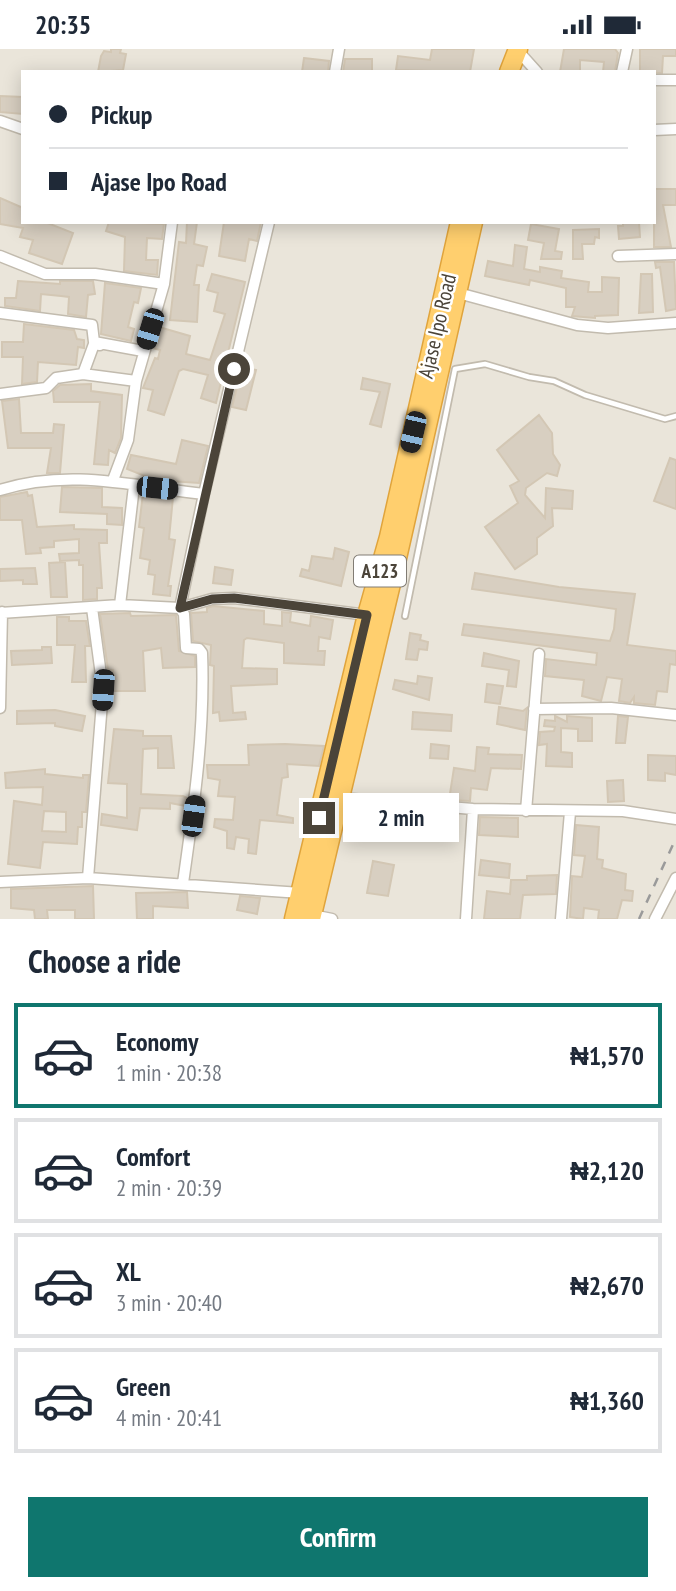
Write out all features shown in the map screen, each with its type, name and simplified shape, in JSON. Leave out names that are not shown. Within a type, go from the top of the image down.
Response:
[{"type":"highway","name":"Ajase Ipo Road","points":[[305,918],[301,894],[367,615],[389,537],[460,224]]},
{"type":"highway","name":"Ajase Ipo Road","points":[[305,918],[340,798],[458,293],[472,224]]},
{"type":"street","points":[[335,70],[339,49]]},
{"type":"street","points":[[622,70],[627,49]]},
{"type":"street","points":[[511,61],[532,70]]},
{"type":"street","points":[[656,80],[676,80]]},
{"type":"street","points":[[0,121],[21,128]]},
{"type":"street","points":[[656,130],[676,129]]},
{"type":"street","points":[[113,480],[128,440],[136,381],[164,284],[172,224]]},
{"type":"street","points":[[183,883],[196,793],[204,701],[202,653],[199,649],[186,648],[184,614],[180,608],[204,493],[269,224]]},
{"type":"street","points":[[618,256],[676,254]]},
{"type":"street","points":[[0,256],[45,274],[95,274],[164,284]]},
{"type":"street","points":[[458,293],[577,325],[608,328],[676,323]]},
{"type":"street","points":[[0,313],[92,325],[94,342],[106,346]]},
{"type":"street","points":[[83,374],[94,344],[143,351]]},
{"type":"street","points":[[0,394],[46,388],[56,378],[83,374],[136,381]]},
{"type":"street","points":[[0,490],[47,478],[113,480],[134,486],[204,493]]},
{"type":"street","points":[[120,605],[134,486]]},
{"type":"street","points":[[0,708],[1,613],[120,605],[180,608],[212,599],[234,598],[367,615]]},
{"type":"street","points":[[88,878],[103,690],[92,608]]},
{"type":"street","points":[[526,811],[539,654]]},
{"type":"street","points":[[534,709],[611,708],[676,715]]},
{"type":"street","points":[[340,798],[473,809],[623,811],[676,819]]},
{"type":"street","points":[[466,919],[473,809]]},
{"type":"street","points":[[561,919],[570,812]]},
{"type":"street","points":[[0,883],[88,878],[183,883],[301,894]]},
{"type":"street","points":[[655,919],[676,878]]},
{"type":"street","points":[[305,918],[332,919]]},
{"type":"lane","points":[[405,616],[455,369],[485,364],[554,381],[585,395],[665,419],[676,416]]},
{"type":"shaded area","points":[[0,49],[676,49],[676,919],[0,919]]},
{"type":"building","points":[[111,49],[121,49],[120,53],[126,54],[123,70],[98,70],[104,51],[111,52]]},
{"type":"building","points":[[432,49],[474,49],[470,70],[396,70],[398,56],[430,60]]},
{"type":"building","points":[[564,49],[615,49],[618,53],[615,70],[603,70],[604,62],[580,60],[580,70],[560,70]]},
{"type":"building","points":[[640,49],[676,49],[676,56],[663,56],[662,73],[656,73],[656,70],[640,70]]},
{"type":"building","points":[[304,58],[329,61],[328,70],[302,70]]},
{"type":"building","points":[[345,59],[372,59],[372,70],[343,70]]},
{"type":"building","points":[[0,96],[21,97],[21,114],[0,112]]},
{"type":"building","points":[[656,189],[676,189],[676,205],[663,205],[671,247],[654,247]]},
{"type":"building","points":[[0,198],[21,207],[21,224],[50,224],[73,233],[62,264],[29,253],[33,240],[20,237],[23,228],[0,224]]},
{"type":"building","points":[[108,224],[164,224],[162,239],[147,238],[146,260],[158,260],[157,275],[124,271],[125,237],[106,231]]},
{"type":"building","points":[[187,224],[197,224],[194,244],[207,247],[203,266],[197,265],[194,285],[199,285],[197,322],[170,320],[179,242],[186,243]]},
{"type":"building","points":[[224,224],[261,224],[257,241],[249,239],[245,261],[219,256]]},
{"type":"building","points":[[531,224],[559,229],[555,251],[562,252],[561,259],[541,259],[544,243],[528,240]]},
{"type":"building","points":[[639,224],[640,237],[619,239],[618,226]]},
{"type":"building","points":[[599,229],[599,238],[595,237],[594,244],[582,244],[583,259],[573,259],[573,230]]},
{"type":"building","points":[[515,245],[527,247],[524,269],[540,272],[540,267],[562,271],[561,278],[589,282],[588,292],[602,292],[602,277],[619,278],[618,315],[595,318],[572,316],[575,307],[566,307],[566,288],[530,280],[529,285],[485,276],[488,261],[513,266]]},
{"type":"building","points":[[655,262],[674,262],[676,309],[666,311],[660,267],[656,268]]},
{"type":"building","points":[[212,274],[245,282],[216,403],[201,398],[208,375],[183,369],[179,371],[164,415],[148,410],[153,390],[143,388],[155,358],[158,359],[160,350],[153,348],[159,327],[190,336],[186,354],[210,360],[225,314],[214,311],[218,293],[207,290]]},
{"type":"building","points":[[641,274],[652,274],[653,312],[639,313]]},
{"type":"building","points":[[18,281],[60,284],[60,281],[93,281],[95,294],[88,295],[86,317],[68,314],[69,297],[41,294],[40,311],[5,306],[5,298],[16,298]]},
{"type":"building","points":[[105,283],[141,288],[138,303],[134,302],[128,327],[134,329],[131,341],[101,334]]},
{"type":"building","points":[[24,324],[74,330],[77,339],[84,340],[84,348],[78,347],[76,365],[38,362],[37,382],[22,384],[23,357],[2,357],[2,342],[23,342]]},
{"type":"building","points":[[242,367],[256,370],[246,410],[232,407]]},
{"type":"building","points":[[363,378],[390,384],[381,427],[370,424],[380,392],[361,389]]},
{"type":"building","points":[[91,384],[91,391],[122,395],[121,438],[115,453],[109,450],[108,465],[94,464],[100,402],[54,402],[53,391],[60,385]]},
{"type":"building","points":[[19,399],[21,433],[53,433],[54,424],[64,425],[60,473],[47,473],[51,448],[8,448],[2,401]]},
{"type":"building","points":[[539,415],[552,433],[553,454],[560,465],[557,476],[547,473],[526,488],[525,495],[545,518],[546,488],[573,491],[572,509],[552,508],[553,526],[537,538],[537,554],[515,569],[485,527],[518,503],[510,486],[519,481],[497,450]]},
{"type":"building","points":[[182,440],[208,446],[199,483],[155,480],[127,469],[131,455],[176,464]]},
{"type":"building","points":[[670,458],[676,460],[676,509],[654,501]]},
{"type":"building","points":[[62,487],[102,488],[102,507],[122,508],[122,525],[107,524],[107,514],[60,512]]},
{"type":"building","points":[[27,492],[28,496],[32,495],[37,527],[74,525],[74,529],[107,530],[107,543],[99,543],[102,588],[97,588],[97,599],[83,600],[83,565],[79,565],[79,560],[60,561],[59,554],[79,553],[79,539],[54,541],[54,547],[40,548],[41,553],[26,554],[22,520],[0,520],[0,497]]},
{"type":"building","points":[[143,493],[173,497],[169,539],[175,540],[168,586],[171,586],[170,596],[153,594],[155,575],[148,574],[150,560],[140,558],[144,528],[139,527]]},
{"type":"building","points":[[335,548],[349,552],[341,586],[300,576],[302,569],[309,571],[312,556],[333,559]]},
{"type":"building","points":[[65,562],[67,597],[51,597],[49,563]]},
{"type":"building","points":[[215,567],[233,570],[231,585],[213,583]]},
{"type":"building","points":[[35,568],[37,584],[23,584],[23,580],[0,581],[0,569]]},
{"type":"building","points":[[475,573],[559,587],[635,594],[627,645],[676,651],[676,665],[670,664],[667,692],[657,691],[655,705],[634,703],[634,697],[630,703],[619,701],[622,679],[607,677],[601,701],[582,696],[584,680],[545,676],[546,659],[596,665],[597,653],[462,635],[464,624],[610,641],[614,629],[616,609],[472,589]]},
{"type":"building","points":[[213,606],[264,611],[264,624],[282,626],[282,612],[291,613],[290,622],[310,626],[311,616],[333,620],[330,639],[319,637],[318,651],[325,651],[324,665],[284,663],[284,643],[247,638],[244,640],[242,668],[277,669],[277,684],[231,686],[233,713],[245,712],[246,719],[220,721],[219,712],[213,713],[214,666],[210,665],[211,645],[193,641],[191,613],[207,612],[207,608]]},
{"type":"building","points":[[130,613],[131,616],[176,615],[179,651],[195,656],[195,667],[163,668],[161,648],[143,651],[145,691],[110,691],[113,670],[108,670],[100,614]]},
{"type":"building","points":[[57,617],[69,617],[69,621],[86,621],[90,646],[85,646],[86,682],[72,682],[75,645],[57,645]]},
{"type":"building","points":[[410,633],[421,635],[420,640],[428,642],[427,650],[419,649],[417,660],[406,659]]},
{"type":"building","points":[[42,647],[51,647],[52,663],[12,665],[11,651],[42,650]]},
{"type":"building","points":[[484,653],[519,661],[516,687],[507,686],[509,670],[482,666]]},
{"type":"building","points":[[418,676],[432,678],[429,700],[393,689],[395,680],[417,684]]},
{"type":"building","points":[[487,684],[503,686],[500,704],[485,702]]},
{"type":"building","points":[[499,707],[523,711],[527,708],[525,730],[497,724]]},
{"type":"building","points":[[55,710],[85,716],[82,731],[55,726],[55,723],[17,724],[17,711]]},
{"type":"building","points":[[413,712],[452,715],[451,731],[412,729]]},
{"type":"building","points":[[555,716],[567,722],[567,716],[592,718],[592,741],[578,741],[578,729],[561,728],[561,752],[572,753],[572,767],[546,766],[547,744],[539,745],[540,732],[554,731],[555,727],[544,726],[545,720],[555,721]]},
{"type":"building","points":[[618,716],[628,717],[625,743],[616,743]]},
{"type":"building","points":[[114,729],[143,731],[143,736],[171,736],[174,768],[158,768],[158,748],[143,749],[141,794],[183,796],[187,798],[186,806],[170,803],[170,809],[140,808],[137,830],[101,825],[102,814],[127,818],[127,784],[108,783]]},
{"type":"building","points":[[431,744],[449,746],[448,759],[430,758]]},
{"type":"building","points":[[248,745],[324,746],[319,766],[287,764],[288,777],[282,778],[277,815],[293,818],[293,823],[260,820],[256,854],[248,853],[249,839],[236,837],[234,849],[227,848],[227,831],[214,827],[215,819],[233,820],[235,797],[218,796],[220,780],[208,778],[207,765],[249,765]]},
{"type":"building","points":[[477,747],[489,748],[488,754],[522,755],[521,769],[491,768],[487,790],[471,788],[470,801],[449,800],[454,768],[475,771]]},
{"type":"building","points":[[648,755],[676,756],[676,775],[665,773],[665,781],[648,780]]},
{"type":"building","points":[[45,769],[45,774],[83,778],[83,775],[89,775],[86,812],[82,812],[82,827],[78,827],[77,844],[43,842],[40,868],[8,864],[14,801],[42,805],[43,787],[6,788],[5,773]],"holes":[[[44,811],[66,812],[66,832],[42,831]]]},
{"type":"building","points":[[623,780],[624,801],[608,802],[607,781]]},
{"type":"building","points":[[425,812],[456,815],[455,830],[424,827]]},
{"type":"building","points":[[480,817],[518,818],[518,837],[479,835]]},
{"type":"building","points":[[576,825],[599,827],[597,859],[603,860],[602,868],[626,874],[625,890],[633,891],[632,901],[622,900],[617,919],[598,919],[599,910],[584,908],[583,919],[570,917],[572,876],[582,877],[585,856],[574,855]]},
{"type":"building","points":[[481,860],[510,864],[509,878],[479,875]]},
{"type":"building","points":[[373,861],[394,865],[388,896],[367,893]]},
{"type":"building","points":[[557,875],[556,894],[523,895],[520,919],[484,919],[487,891],[510,894],[511,880],[527,880],[527,876]]},
{"type":"building","points":[[93,886],[94,919],[75,919],[75,910],[47,910],[48,919],[35,919],[34,910],[11,908],[11,889]]},
{"type":"building","points":[[187,892],[188,908],[153,906],[153,919],[137,919],[136,893]]},
{"type":"building","points":[[240,896],[260,898],[257,914],[237,910]]},
{"type":"railway","points":[[639,919],[676,838]]},
{"type":"route","points":[[234,369],[180,608],[212,599],[234,598],[367,615],[319,818]]}]
